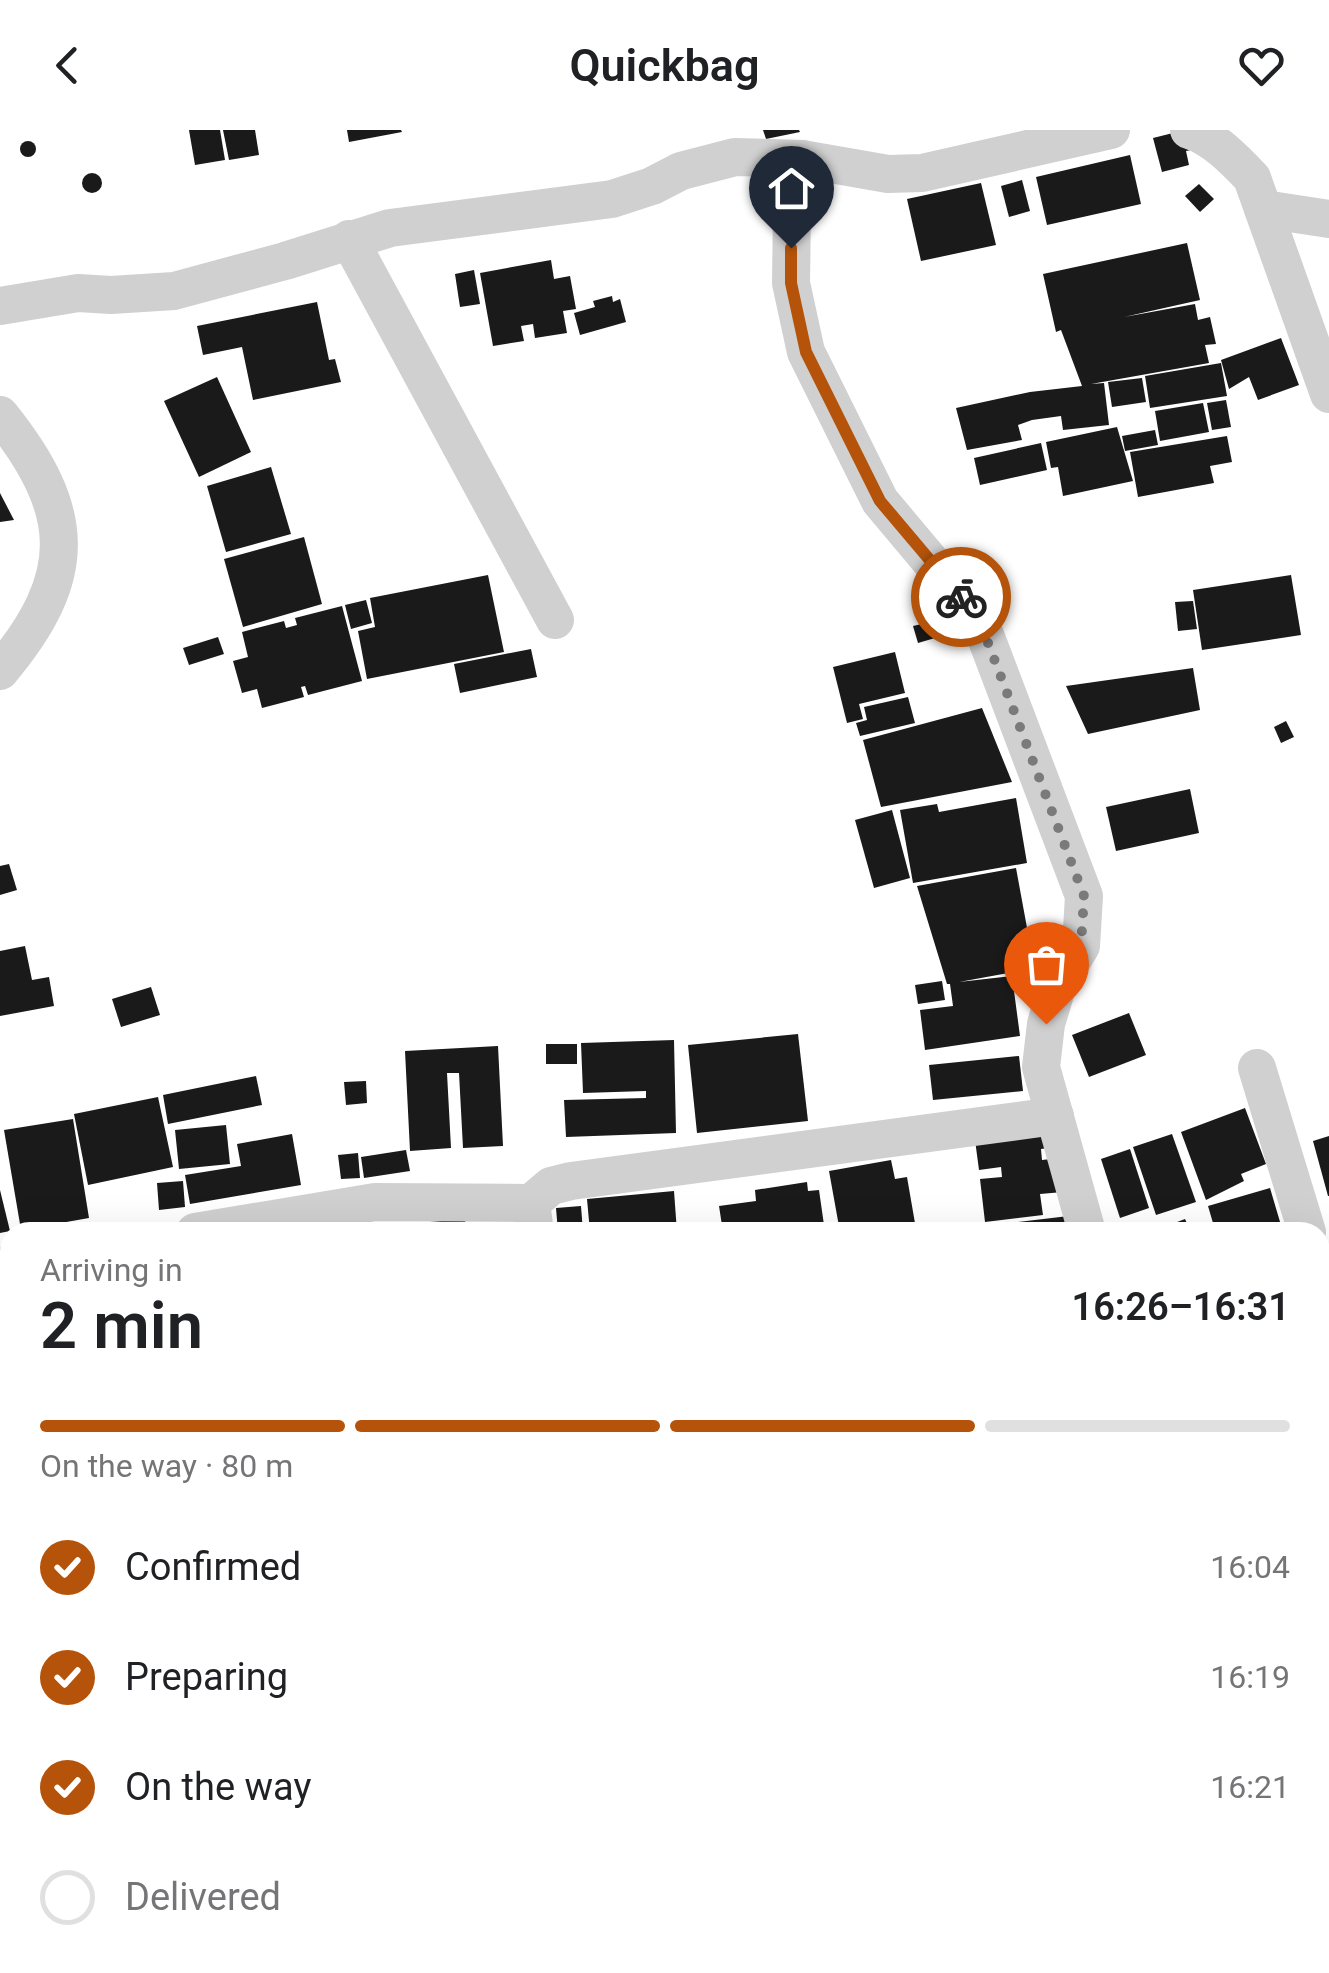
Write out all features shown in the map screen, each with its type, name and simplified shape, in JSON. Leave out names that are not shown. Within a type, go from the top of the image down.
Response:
[{"type":"street","points":[[0,306],[78,293],[111,295],[174,290],[286,261],[390,228],[612,199],[681,171],[736,156],[802,159],[888,174],[922,173],[1111,130]]},
{"type":"street","points":[[1189,130],[1212,142],[1252,178],[1329,394]]},
{"type":"street","points":[[802,159],[792,211],[791,283],[806,352],[880,501],[979,619],[1084,896],[1081,946],[1058,984],[1046,1024],[1041,1068],[1084,1222]]},
{"type":"street","points":[[1263,209],[1329,218]]},
{"type":"street","points":[[348,239],[555,620]]},
{"type":"street","points":[[0,416],[37,469],[62,546],[54,588],[29,636],[0,672]]},
{"type":"street","points":[[1257,1068],[1304,1222]]},
{"type":"street","points":[[256,1222],[375,1202],[533,1218],[551,1186],[571,1181],[1055,1116]]},
{"type":"building","points":[[189,130],[220,130],[225,160],[195,165]]},
{"type":"building","points":[[223,130],[255,130],[259,155],[229,160]]},
{"type":"building","points":[[347,130],[401,130],[402,132],[349,142]]},
{"type":"building","points":[[763,130],[799,130],[800,132],[766,139]]},
{"type":"building","points":[[1181,131],[1191,150],[1186,151],[1189,165],[1162,172],[1153,138]]},
{"type":"building","points":[[28,141],[36,149],[28,157],[20,149]]},
{"type":"building","points":[[1130,155],[1141,204],[1047,225],[1036,177]]},
{"type":"building","points":[[92,173],[102,183],[92,193],[82,183]]},
{"type":"building","points":[[1022,180],[1030,211],[1009,217],[1001,186]]},
{"type":"building","points":[[981,183],[996,245],[921,261],[907,199]]},
{"type":"building","points":[[1199,184],[1214,199],[1200,212],[1185,196]]},
{"type":"building","points":[[1187,243],[1200,300],[1124,317],[1195,304],[1198,320],[1210,317],[1216,344],[1205,345],[1209,363],[1091,384],[1104,383],[1109,425],[1063,430],[1061,416],[1032,420],[1018,425],[1022,440],[967,450],[956,408],[1030,392],[1082,386],[1061,330],[1056,332],[1043,274]]},
{"type":"building","points":[[551,260],[554,279],[570,276],[576,309],[563,311],[567,333],[535,338],[533,324],[521,326],[524,341],[493,346],[480,273]]},
{"type":"building","points":[[474,270],[480,304],[460,307],[455,274]]},
{"type":"building","points":[[612,296],[613,302],[620,299],[626,322],[580,335],[574,313],[595,307],[593,301]]},
{"type":"building","points":[[317,302],[329,360],[335,359],[341,382],[253,400],[242,347],[203,355],[197,326]]},
{"type":"building","points":[[1281,338],[1299,385],[1258,400],[1249,377],[1229,389],[1221,360]]},
{"type":"building","points":[[1221,363],[1227,396],[1150,408],[1145,376]]},
{"type":"building","points":[[217,377],[251,452],[199,477],[164,401]]},
{"type":"building","points":[[1142,378],[1146,402],[1112,407],[1108,382]]},
{"type":"building","points":[[1226,400],[1231,427],[1212,430],[1207,403]]},
{"type":"building","points":[[1203,403],[1209,432],[1160,441],[1155,411]]},
{"type":"building","points":[[1117,427],[1133,481],[1063,496],[1058,467],[1051,468],[1046,442]]},
{"type":"building","points":[[1155,430],[1158,445],[1125,451],[1122,436]]},
{"type":"building","points":[[1227,436],[1232,462],[1210,466],[1214,483],[1138,497],[1130,452]]},
{"type":"building","points":[[1041,443],[1047,470],[980,485],[974,458]]},
{"type":"building","points":[[271,467],[291,534],[226,552],[207,486]]},
{"type":"building","points":[[0,493],[14,520],[0,522]]},
{"type":"building","points":[[304,537],[322,604],[243,627],[224,559]]},
{"type":"building","points":[[488,575],[504,652],[367,679],[358,631],[375,627],[370,598]]},
{"type":"building","points":[[1291,575],[1301,635],[1202,650],[1193,590]]},
{"type":"building","points":[[366,600],[372,623],[351,629],[345,605]]},
{"type":"building","points":[[1193,601],[1197,629],[1178,631],[1175,602]]},
{"type":"building","points":[[342,606],[362,681],[308,695],[305,686],[301,687],[304,697],[262,708],[257,689],[242,693],[233,661],[248,657],[242,632],[284,621],[286,628],[297,625],[295,618]]},
{"type":"building","points":[[930,622],[935,638],[918,643],[913,626]]},
{"type":"building","points":[[218,637],[224,654],[189,665],[183,648]]},
{"type":"building","points":[[531,649],[537,677],[460,693],[454,664]]},
{"type":"building","points":[[895,652],[905,693],[859,704],[863,719],[847,723],[833,667]]},
{"type":"building","points":[[1193,668],[1200,710],[1088,734],[1066,686]]},
{"type":"building","points":[[908,697],[915,723],[860,736],[856,723],[867,720],[864,707]]},
{"type":"building","points":[[982,708],[1012,782],[881,807],[863,740]]},
{"type":"building","points":[[1286,721],[1294,737],[1281,743],[1274,727]]},
{"type":"building","points":[[1190,789],[1199,833],[1116,851],[1106,807]]},
{"type":"building","points":[[1016,798],[1027,863],[913,883],[900,810],[937,804],[939,812]]},
{"type":"building","points":[[892,810],[910,878],[874,888],[855,820]]},
{"type":"building","points":[[9,864],[17,890],[0,895],[0,866]]},
{"type":"building","points":[[1016,868],[1030,944],[1047,940],[1052,965],[959,982],[1012,976],[1020,1036],[925,1050],[920,1010],[953,1006],[950,984],[917,886]]},
{"type":"building","points":[[25,946],[32,980],[49,977],[54,1006],[0,1016],[0,951]]},
{"type":"building","points":[[942,981],[945,1000],[918,1004],[915,985]]},
{"type":"building","points":[[151,987],[160,1015],[121,1027],[112,999]]},
{"type":"building","points":[[1129,1013],[1146,1055],[1089,1077],[1072,1035]]},
{"type":"building","points":[[798,1034],[808,1121],[697,1133],[688,1045]]},
{"type":"building","points":[[674,1040],[676,1133],[566,1137],[564,1100],[646,1098],[646,1091],[583,1093],[581,1043]]},
{"type":"building","points":[[546,1044],[577,1044],[577,1064],[546,1064]]},
{"type":"building","points":[[498,1046],[503,1146],[463,1148],[459,1073],[447,1073],[451,1148],[410,1151],[405,1051]]},
{"type":"building","points":[[1019,1056],[1023,1091],[933,1100],[929,1065]]},
{"type":"building","points":[[256,1076],[262,1105],[168,1124],[163,1095]]},
{"type":"building","points":[[366,1081],[367,1103],[346,1105],[344,1082]]},
{"type":"building","points":[[158,1097],[173,1167],[88,1185],[74,1114]]},
{"type":"building","points":[[1245,1108],[1266,1164],[1241,1174],[1244,1181],[1206,1200],[1181,1132]]},
{"type":"building","points":[[73,1119],[89,1218],[20,1222],[4,1130]]},
{"type":"building","points":[[226,1125],[230,1164],[179,1169],[175,1130]]},
{"type":"building","points":[[1055,1130],[1057,1147],[1041,1149],[1042,1160],[1059,1158],[1063,1192],[1040,1194],[1043,1215],[985,1222],[980,1179],[1002,1177],[1001,1167],[979,1170],[975,1140]]},
{"type":"building","points":[[292,1134],[301,1185],[190,1204],[185,1175],[241,1166],[237,1144]]},
{"type":"building","points":[[1172,1134],[1196,1202],[1156,1215],[1133,1147]]},
{"type":"building","points":[[1329,1136],[1329,1196],[1328,1196],[1313,1141]]},
{"type":"building","points":[[1130,1149],[1149,1208],[1120,1218],[1101,1159]]},
{"type":"building","points":[[406,1150],[410,1171],[364,1178],[361,1157]]},
{"type":"building","points":[[358,1153],[360,1178],[341,1179],[338,1155]]},
{"type":"building","points":[[891,1160],[895,1179],[907,1177],[915,1222],[838,1222],[829,1171]]},
{"type":"building","points":[[183,1181],[185,1207],[159,1210],[157,1183]]},
{"type":"building","points":[[807,1182],[808,1191],[819,1190],[824,1222],[721,1222],[719,1206],[756,1201],[755,1190]]},
{"type":"building","points":[[1270,1188],[1280,1222],[1213,1222],[1208,1206]]},
{"type":"building","points":[[0,1190],[8,1222],[0,1222]]},
{"type":"building","points":[[674,1191],[676,1222],[589,1222],[587,1199]]},
{"type":"building","points":[[581,1206],[582,1222],[557,1222],[556,1208]]},
{"type":"building","points":[[1077,1215],[1078,1222],[1018,1222]]},
{"type":"way so far","points":[[961,597],[979,619],[1084,896],[1081,946],[1058,984],[1046,1024]]},
{"type":"route","points":[[791,248],[791,283],[806,352],[880,501],[961,597]]}]
